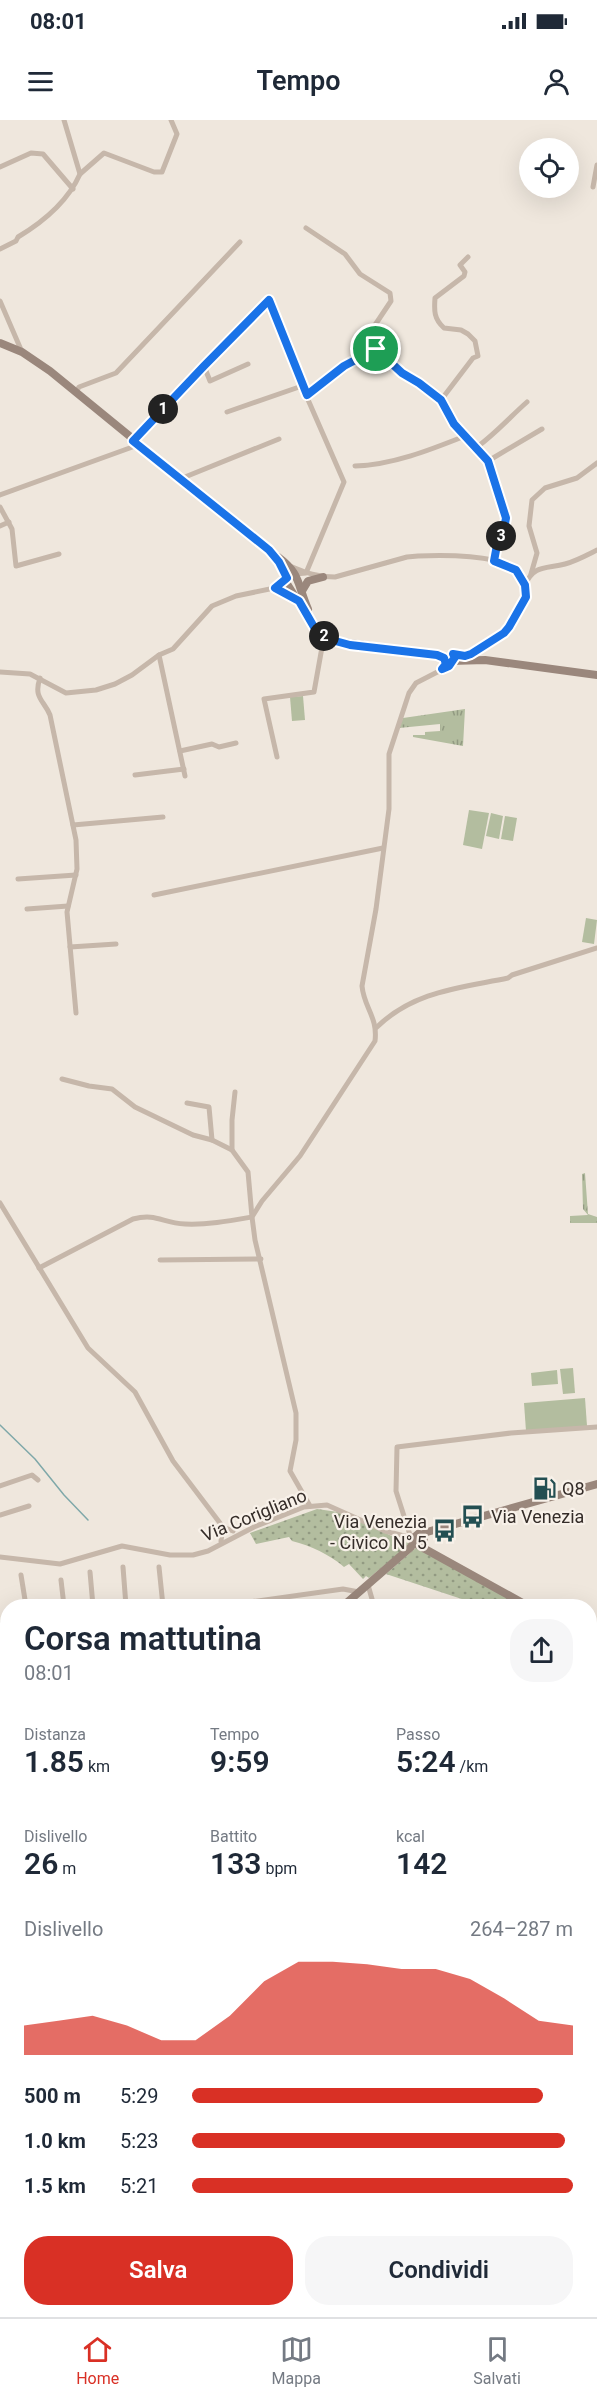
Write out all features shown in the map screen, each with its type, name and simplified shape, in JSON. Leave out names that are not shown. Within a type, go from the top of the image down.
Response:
[{"type":"street","points":[[64,120],[80,174]]},
{"type":"street","points":[[0,249],[16,241],[65,200],[80,174],[104,153],[154,172],[162,172],[177,134],[171,120]]},
{"type":"street","points":[[0,167],[31,153],[43,154],[73,189]]},
{"type":"street","points":[[593,187],[597,165]]},
{"type":"street","points":[[306,228],[345,254],[360,274],[391,295],[391,301],[368,337],[376,349],[402,373],[441,400],[454,424],[488,461],[506,518],[494,561]]},
{"type":"street","points":[[76,392],[78,387],[116,374],[240,242]]},
{"type":"street","points":[[441,400],[473,358],[478,356],[475,341],[461,330],[444,328],[434,311],[435,298],[464,276],[465,272],[460,265],[468,257]]},
{"type":"street","points":[[0,495],[136,443],[204,366],[269,300],[302,386],[344,482],[296,580],[299,601],[314,627],[324,636],[350,645],[597,675]]},
{"type":"street","points":[[0,301],[22,352]]},
{"type":"street","points":[[0,343],[22,352],[76,392],[180,479],[290,566],[311,616],[326,633],[334,638],[450,657],[465,656],[485,660]]},
{"type":"street","points":[[307,395],[344,366],[376,349]]},
{"type":"street","points":[[204,366],[210,381],[248,364]]},
{"type":"street","points":[[227,412],[302,386]]},
{"type":"street","points":[[477,447],[527,402]]},
{"type":"street","points":[[488,461],[542,429]]},
{"type":"street","points":[[355,466],[392,461],[465,436]]},
{"type":"street","points":[[180,479],[279,439]]},
{"type":"street","points":[[525,585],[537,553],[529,526],[532,500],[545,488],[577,478],[597,463]]},
{"type":"street","points":[[0,507],[9,522],[16,566],[59,554]]},
{"type":"street","points":[[0,526],[9,522]]},
{"type":"street","points":[[269,550],[296,580],[308,581],[322,577]]},
{"type":"street","points":[[531,574],[539,568],[568,563],[597,550]]},
{"type":"street","points":[[0,672],[21,672],[40,678],[66,693],[96,690],[115,684],[132,675],[159,655],[173,650],[212,606],[236,596],[275,588],[296,580],[355,572],[407,557],[430,556],[494,561],[516,570],[525,585],[526,597],[509,627],[479,650],[465,656]]},
{"type":"street","points":[[275,588],[299,601]]},
{"type":"street","points":[[277,757],[264,699],[314,692],[324,636]]},
{"type":"street","points":[[135,776],[184,772],[159,655]]},
{"type":"street","points":[[252,1217],[262,1201],[300,1156],[375,1041],[377,1027],[363,994],[362,986],[376,909],[389,809],[389,754],[409,693],[416,683],[442,669],[450,657]]},
{"type":"street","points":[[40,678],[39,695],[50,715],[73,825],[78,861],[68,906],[76,1013]]},
{"type":"street","points":[[180,752],[212,744],[219,747],[236,743]]},
{"type":"street","points":[[73,825],[163,817]]},
{"type":"street","points":[[154,895],[383,848]]},
{"type":"street","points":[[18,879],[76,874]]},
{"type":"street","points":[[27,909],[68,906]]},
{"type":"street","points":[[70,947],[116,944]]},
{"type":"street","points":[[377,1027],[396,1011],[423,996],[508,978],[597,948]]},
{"type":"street","points":[[62,1079],[112,1089],[122,1099],[152,1115],[193,1135],[212,1140],[232,1150],[248,1172],[252,1217],[296,1413],[296,1440],[290,1471],[310,1506]]},
{"type":"street","points":[[232,1150],[235,1092]]},
{"type":"street","points":[[187,1103],[209,1107],[212,1140]]},
{"type":"street","points":[[0,1203],[88,1348],[140,1400],[177,1467],[223,1527],[233,1531]]},
{"type":"street","points":[[39,1268],[133,1219],[149,1215],[182,1224],[202,1224],[252,1217]]},
{"type":"street","points":[[160,1260],[261,1259]]},
{"type":"street","points":[[516,1599],[418,1541],[396,1491],[397,1447],[511,1433],[597,1427]]},
{"type":"street","points":[[0,1486],[32,1475],[38,1480]]},
{"type":"street","points":[[351,1599],[431,1531],[597,1484]]},
{"type":"street","name":"Via Corigliano","points":[[0,1557],[60,1564],[122,1546],[160,1553],[193,1554],[208,1551],[254,1527],[310,1506],[327,1504],[385,1531],[418,1541]]},
{"type":"street","points":[[0,1515],[29,1506]]},
{"type":"street","points":[[221,1541],[223,1527]]},
{"type":"street","points":[[123,1567],[125,1599]]},
{"type":"street","points":[[159,1567],[162,1599]]},
{"type":"street","points":[[90,1572],[92,1599]]},
{"type":"street","points":[[21,1575],[25,1599]]},
{"type":"street","points":[[61,1580],[63,1599]]},
{"type":"street","points":[[368,1584],[372,1599]]},
{"type":"street","points":[[271,1599],[343,1589],[359,1592]]},
{"type":"green space","points":[[303,696],[305,720],[292,721],[290,697]]},
{"type":"green space","points":[[465,709],[463,746],[413,737],[413,735],[425,735],[425,732],[440,731],[440,724],[399,728],[403,718]]},
{"type":"green space","points":[[469,810],[489,813],[482,849],[463,845]]},
{"type":"green space","points":[[491,813],[503,816],[499,839],[486,836]]},
{"type":"green space","points":[[505,816],[517,818],[513,841],[501,839]]},
{"type":"green space","points":[[586,918],[597,920],[594,944],[582,942]]},
{"type":"green space","points":[[585,1173],[588,1214],[597,1217],[597,1223],[570,1223],[570,1216],[588,1215],[583,1209],[582,1174]]},
{"type":"green space","points":[[573,1368],[575,1393],[563,1394],[560,1369]]},
{"type":"green space","points":[[557,1370],[558,1384],[532,1386],[531,1373]]},
{"type":"green space","points":[[585,1398],[587,1426],[526,1431],[524,1403]]},
{"type":"green space","points":[[317,1509],[338,1512],[410,1544],[369,1578],[366,1576],[363,1579],[349,1564],[344,1567],[326,1554],[292,1541],[289,1537],[256,1544],[250,1533]]},
{"type":"green space","points":[[417,1547],[510,1599],[462,1599],[386,1574]]},
{"type":"waterway","points":[[0,1425],[35,1459],[88,1520]]},
{"type":"place","name":"Q8","points":[[544,1488]]},
{"type":"place","name":"Via Venezia","points":[[473,1516]]},
{"type":"place","name":"Via Venezia - Civico N° 5","points":[[445,1531]]},
{"type":"route","points":[[269,300],[307,395],[344,366],[376,349],[402,373],[441,400],[454,424],[488,461],[506,518],[494,561],[516,570],[525,585],[526,597],[504,633],[471,654],[465,656],[453,654],[455,657],[452,663],[442,669],[446,661],[437,655],[350,645],[328,639],[321,634],[314,627],[299,601],[275,588],[287,578],[279,562],[269,550],[133,441],[269,300]]}]
